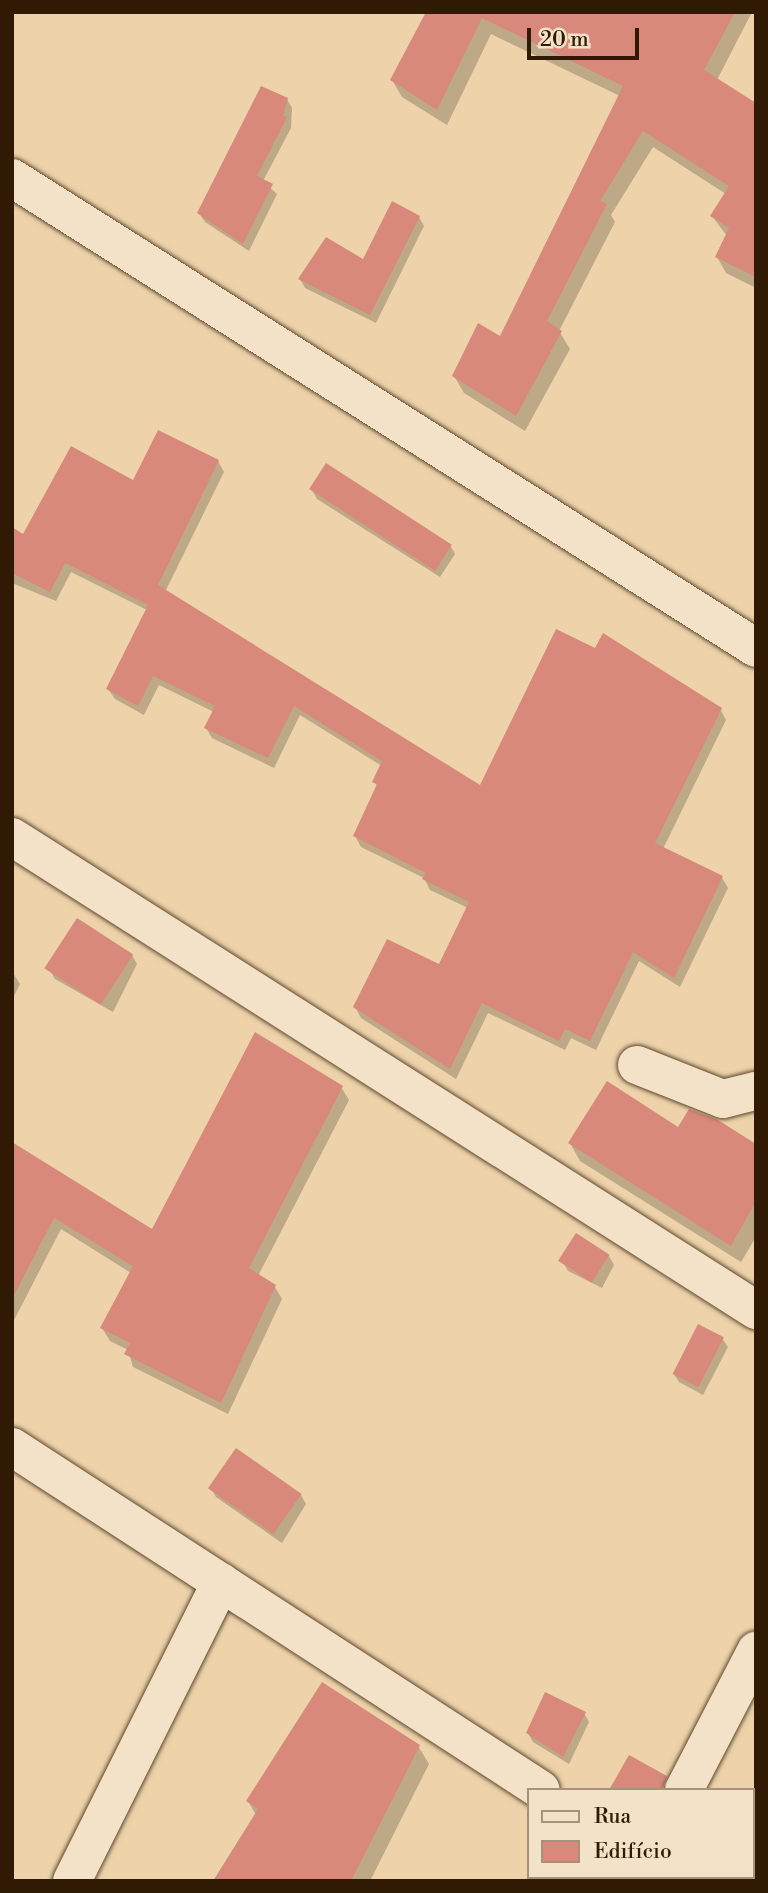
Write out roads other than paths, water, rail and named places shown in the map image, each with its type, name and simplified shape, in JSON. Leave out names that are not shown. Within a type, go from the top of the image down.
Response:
[{"type":"lane","points":[[12,178],[756,648]]},
{"type":"lane","points":[[12,837],[756,1310]]},
{"type":"lane","points":[[637,1065],[723,1099],[756,1091]]},
{"type":"lane","points":[[12,1447],[538,1788]]},
{"type":"lane","points":[[72,1881],[221,1582]]},
{"type":"lane","points":[[685,1788],[756,1651]]}]
